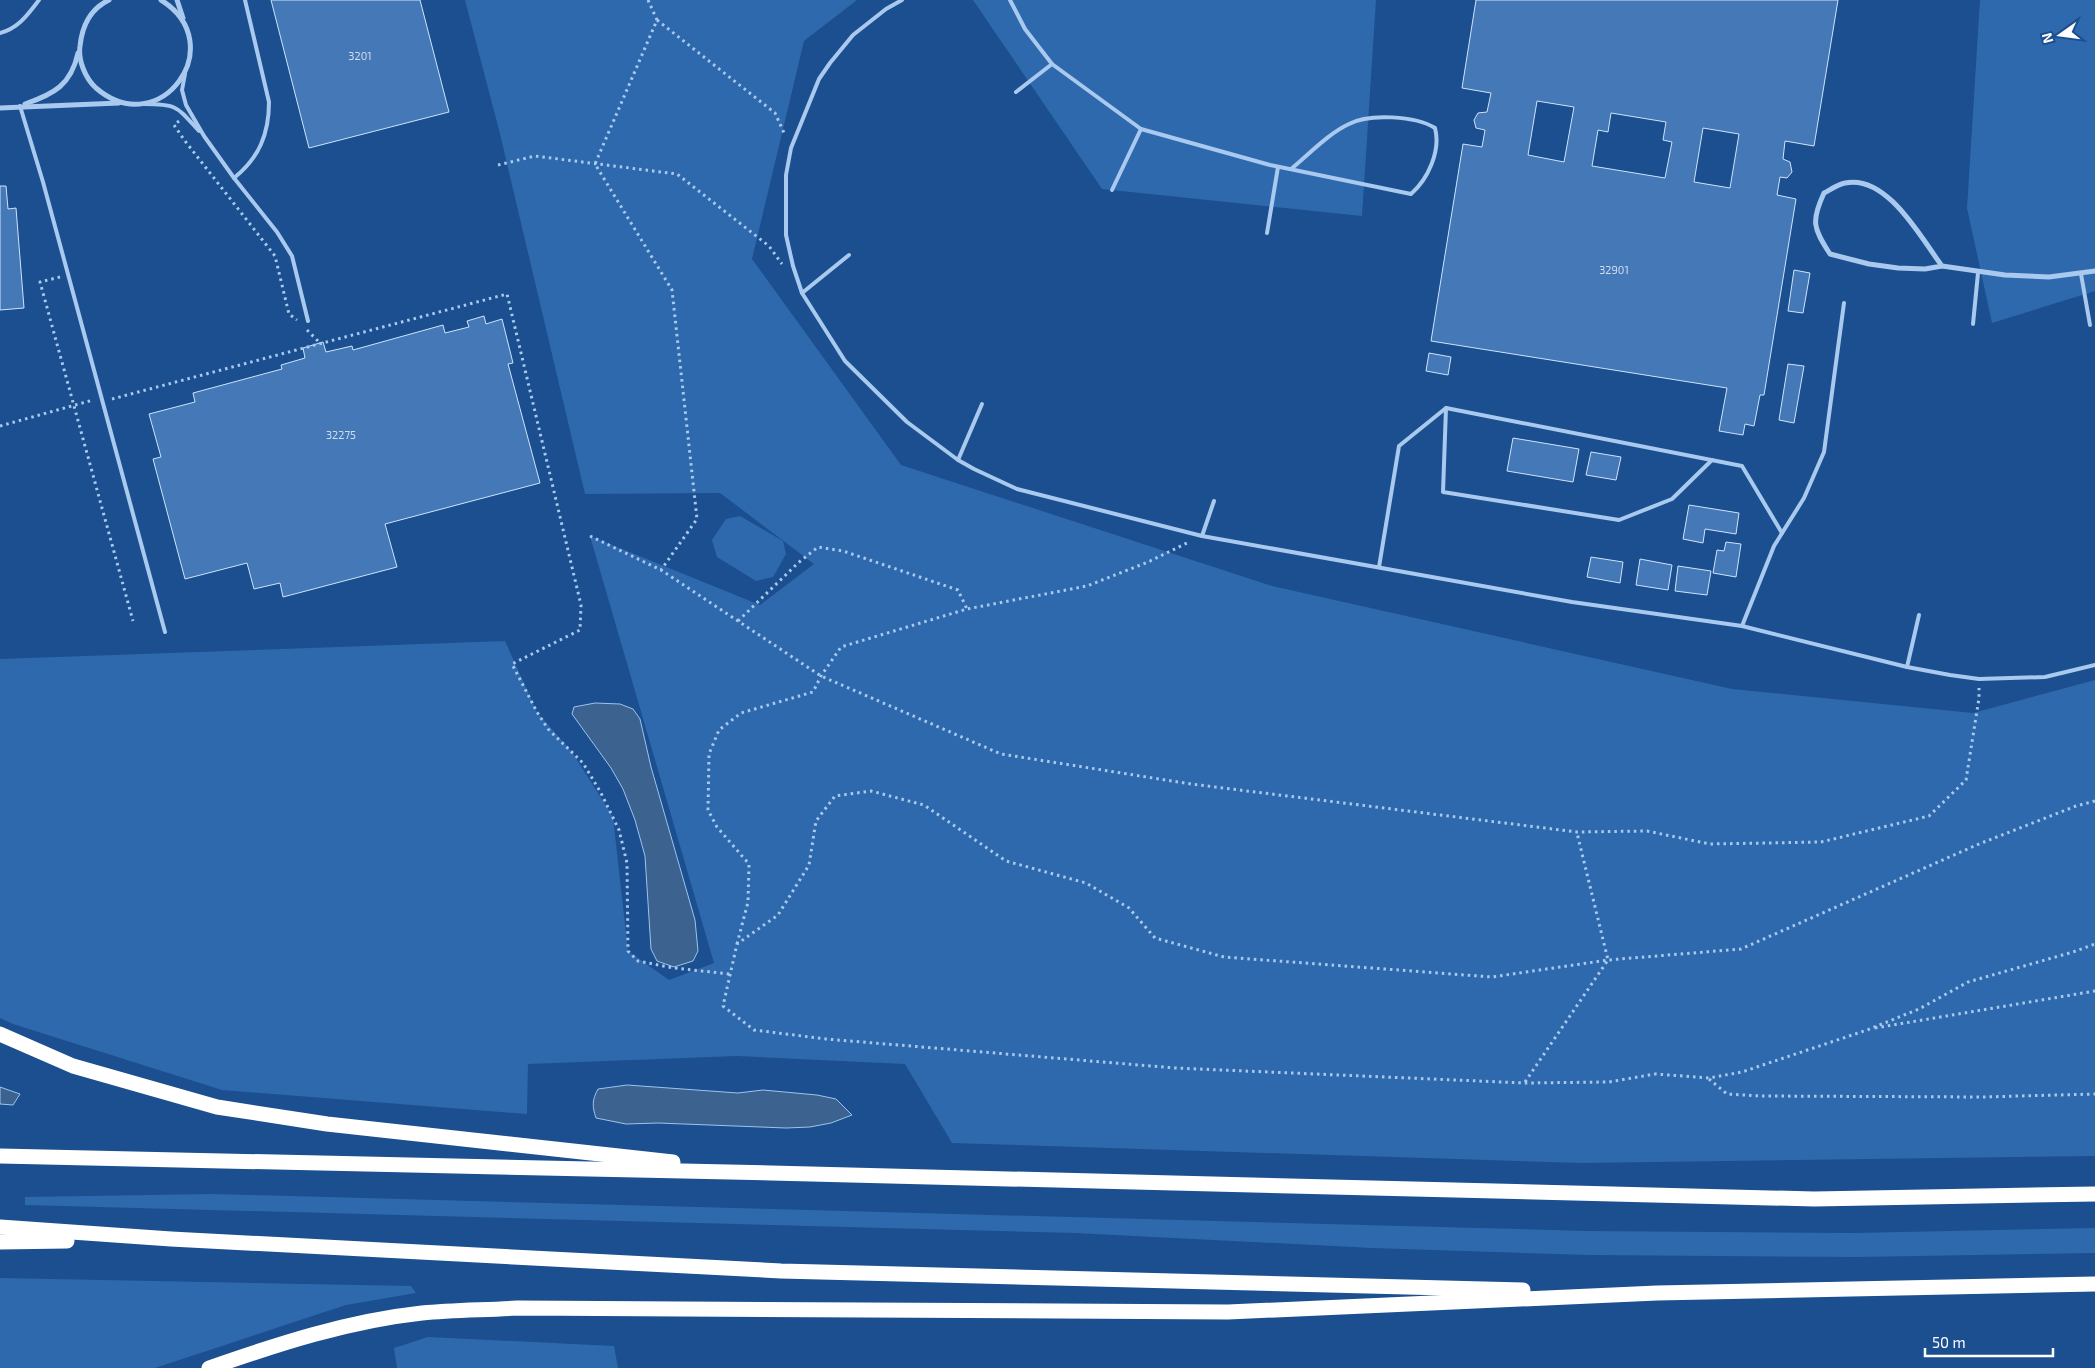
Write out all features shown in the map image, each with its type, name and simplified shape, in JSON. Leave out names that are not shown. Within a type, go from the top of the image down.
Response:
[{"type":"highway","points":[[0,1034],[73,1066],[217,1107],[327,1124],[772,1173]]},
{"type":"highway","points":[[0,1156],[1814,1199],[2095,1194]]},
{"type":"highway","points":[[0,1164],[125,1160]]},
{"type":"highway","points":[[0,1228],[171,1239],[781,1271],[1657,1293]]},
{"type":"highway","points":[[0,1242],[171,1239]]},
{"type":"highway","points":[[209,1368],[277,1344],[320,1332],[431,1312],[517,1308],[1228,1312],[1657,1293],[2095,1284]]},
{"type":"street","points":[[20,106],[51,94],[61,86],[75,68],[82,32],[90,15],[109,0]]},
{"type":"street","points":[[161,0],[172,7],[184,21]]},
{"type":"street","points":[[0,108],[123,103],[142,104],[159,99],[174,89],[185,74],[190,57],[190,38],[177,0]]},
{"type":"street","points":[[79,50],[83,69],[92,85],[106,96],[123,103]]},
{"type":"street","points":[[1942,266],[1897,206],[1884,192],[1868,184],[1845,183],[1824,193],[1815,212],[1817,234],[1830,254],[1869,264],[1898,268],[1942,266],[1978,273],[2049,277],[2095,271]]},
{"type":"lane","points":[[0,33],[14,28],[22,22],[39,0]]},
{"type":"lane","points":[[234,178],[255,157],[264,140],[269,116],[269,102],[245,0]]},
{"type":"lane","points":[[902,0],[886,9],[853,35],[819,79],[791,148],[786,175],[786,235],[802,293],[845,361],[907,422],[974,470],[1017,489],[1202,536],[1572,602],[1742,626],[1906,667],[1979,679],[2045,677],[2095,665]]},
{"type":"lane","points":[[1010,0],[1024,28],[1052,64],[1141,129],[1278,167],[1411,194],[1426,178],[1434,155],[1435,128],[1429,124],[1400,118],[1365,119],[1349,123],[1291,169]]},
{"type":"lane","points":[[1016,92],[1052,64]]},
{"type":"lane","points":[[185,74],[182,84],[184,98],[204,136],[234,178],[277,232],[292,256],[308,321]]},
{"type":"lane","points":[[142,104],[168,104],[178,109],[204,136]]},
{"type":"lane","points":[[20,106],[68,274],[165,632]]},
{"type":"lane","points":[[1112,190],[1141,129]]},
{"type":"lane","points":[[1267,233],[1278,167]]},
{"type":"lane","points":[[802,293],[849,255]]},
{"type":"lane","points":[[1973,324],[1978,273]]},
{"type":"lane","points":[[2081,274],[2090,325]]},
{"type":"lane","points":[[1742,626],[1774,546],[1804,498],[1824,452],[1844,302]]},
{"type":"lane","points":[[958,460],[982,404]]},
{"type":"lane","points":[[1446,408],[1742,466],[1782,533]]},
{"type":"lane","points":[[1446,408],[1443,492],[1619,520],[1672,499],[1712,460]]},
{"type":"lane","points":[[1379,567],[1399,446],[1446,408]]},
{"type":"lane","points":[[1202,536],[1214,501]]},
{"type":"lane","points":[[1906,667],[1919,615]]},
{"type":"path","points":[[648,0],[657,20],[775,113],[791,148]]},
{"type":"path","points":[[594,164],[657,20]]},
{"type":"path","points":[[185,116],[174,125],[275,256],[289,314],[320,344]]},
{"type":"path","points":[[498,165],[535,156],[677,174],[769,246],[786,270]]},
{"type":"path","points":[[594,164],[672,290],[697,519],[661,570]]},
{"type":"path","points":[[68,274],[40,282],[133,621]]},
{"type":"path","points":[[0,426],[88,400],[126,396],[506,294],[581,605],[580,630],[512,664],[543,720],[583,763],[601,793],[619,830],[627,863],[628,951],[638,961],[674,968],[730,974]]},
{"type":"path","points":[[590,536],[661,570],[821,676],[1001,754],[1191,784],[1577,832],[1647,831],[1710,844],[1820,842],[1929,816],[1966,780],[1979,698],[1979,679]]},
{"type":"path","points":[[1202,536],[1148,562],[1087,586],[967,609],[841,647],[821,676],[813,692],[741,713],[719,730],[709,754],[708,810],[717,827],[748,864],[748,902],[723,1006],[754,1030],[826,1039],[1175,1068],[1524,1082],[1610,1082],[1655,1074],[1709,1078],[1742,1072],[1867,1030],[1919,1009],[1968,982],[2095,944]]},
{"type":"path","points":[[738,621],[798,563],[818,547],[843,551],[958,590],[967,609]]},
{"type":"path","points":[[737,944],[778,915],[809,865],[816,822],[835,796],[871,791],[924,805],[1006,861],[1086,883],[1129,908],[1155,938],[1224,957],[1492,976],[1608,960],[1741,948],[1979,844],[2076,806],[2095,802]]},
{"type":"path","points":[[1524,1082],[1608,960],[1577,832]]},
{"type":"path","points":[[1867,1030],[2095,991]]},
{"type":"path","points":[[1709,1078],[1728,1094],[1761,1096],[2095,1094]]},
{"type":"shaded area","points":[[465,0],[857,0],[804,41],[752,259],[901,465],[1272,586],[1732,689],[1973,713],[2095,680],[2095,1156],[1581,1163],[952,1143],[905,1064],[737,1056],[528,1064],[527,1114],[222,1090],[13,1024],[0,1018],[0,659],[505,641],[537,712],[572,752],[613,817],[628,951],[669,980],[714,963],[590,536],[760,605],[814,564],[720,493],[585,494],[500,134]]},
{"type":"shaded area","points":[[973,0],[1376,0],[1362,216],[1102,189]]},
{"type":"shaded area","points":[[1980,0],[2095,0],[2095,291],[1992,323],[1967,208]]},
{"type":"shaded area","points":[[740,516],[783,541],[786,554],[773,577],[756,581],[717,557],[712,540],[726,519]]},
{"type":"shaded area","points":[[595,703],[620,704],[633,709],[640,719],[651,767],[695,920],[698,951],[693,961],[674,967],[657,961],[651,949],[645,856],[635,820],[623,789],[611,768],[572,714],[574,707]]},
{"type":"shaded area","points":[[627,1085],[738,1093],[763,1090],[817,1095],[836,1099],[852,1115],[831,1123],[810,1127],[786,1128],[658,1123],[626,1124],[596,1118],[593,1103],[598,1089]]},
{"type":"shaded area","points":[[0,1087],[20,1094],[13,1105],[0,1104]]},
{"type":"shaded area","points":[[213,1194],[1587,1231],[1852,1233],[2095,1228],[2095,1253],[1858,1257],[1590,1255],[1372,1248],[1075,1233],[25,1205],[25,1197]]},
{"type":"shaded area","points":[[0,1278],[411,1286],[416,1293],[346,1305],[155,1368],[0,1368]]},
{"type":"shaded area","points":[[428,1337],[614,1346],[618,1368],[397,1368],[394,1348]]},
{"type":"building","points":[[271,0],[420,0],[449,112],[309,148]]},
{"type":"building","points":[[1476,0],[1838,0],[1814,146],[1785,141],[1783,159],[1790,162],[1792,172],[1787,178],[1780,177],[1777,195],[1796,199],[1764,395],[1760,395],[1754,426],[1745,424],[1743,435],[1719,431],[1727,388],[1431,341],[1463,144],[1482,147],[1485,130],[1476,128],[1474,120],[1478,113],[1487,112],[1491,93],[1462,88]],"holes":[[[1537,101],[1574,107],[1564,162],[1528,155]],[[1611,113],[1666,122],[1663,140],[1672,142],[1665,178],[1592,166],[1598,130],[1608,132]],[[1703,128],[1739,134],[1730,188],[1694,182]]]},
{"type":"building","points":[[0,186],[6,186],[8,209],[16,208],[24,308],[0,310]]},
{"type":"building","points":[[1794,270],[1810,273],[1803,313],[1788,311]]},
{"type":"building","points":[[484,316],[486,324],[502,319],[513,363],[508,364],[540,483],[385,524],[397,567],[283,597],[280,583],[254,589],[247,563],[185,579],[153,459],[161,457],[149,414],[195,402],[193,393],[282,369],[281,365],[305,358],[303,348],[323,342],[326,352],[352,346],[353,350],[443,325],[445,333],[469,327],[467,321]]},
{"type":"building","points":[[1429,353],[1451,357],[1448,375],[1426,371]]},
{"type":"building","points":[[1788,364],[1804,366],[1794,423],[1779,420]]},
{"type":"building","points":[[1513,438],[1579,449],[1573,482],[1507,471]]},
{"type":"building","points":[[1591,452],[1621,457],[1616,480],[1586,475]]},
{"type":"building","points":[[1689,505],[1739,513],[1736,534],[1705,529],[1703,543],[1683,539]]},
{"type":"building","points":[[1726,542],[1741,544],[1736,577],[1713,573],[1717,550],[1724,551]]},
{"type":"building","points":[[1591,557],[1623,562],[1620,583],[1587,577]]},
{"type":"building","points":[[1640,559],[1672,565],[1668,590],[1636,585]]},
{"type":"building","points":[[1678,566],[1711,571],[1707,595],[1675,591]]}]
